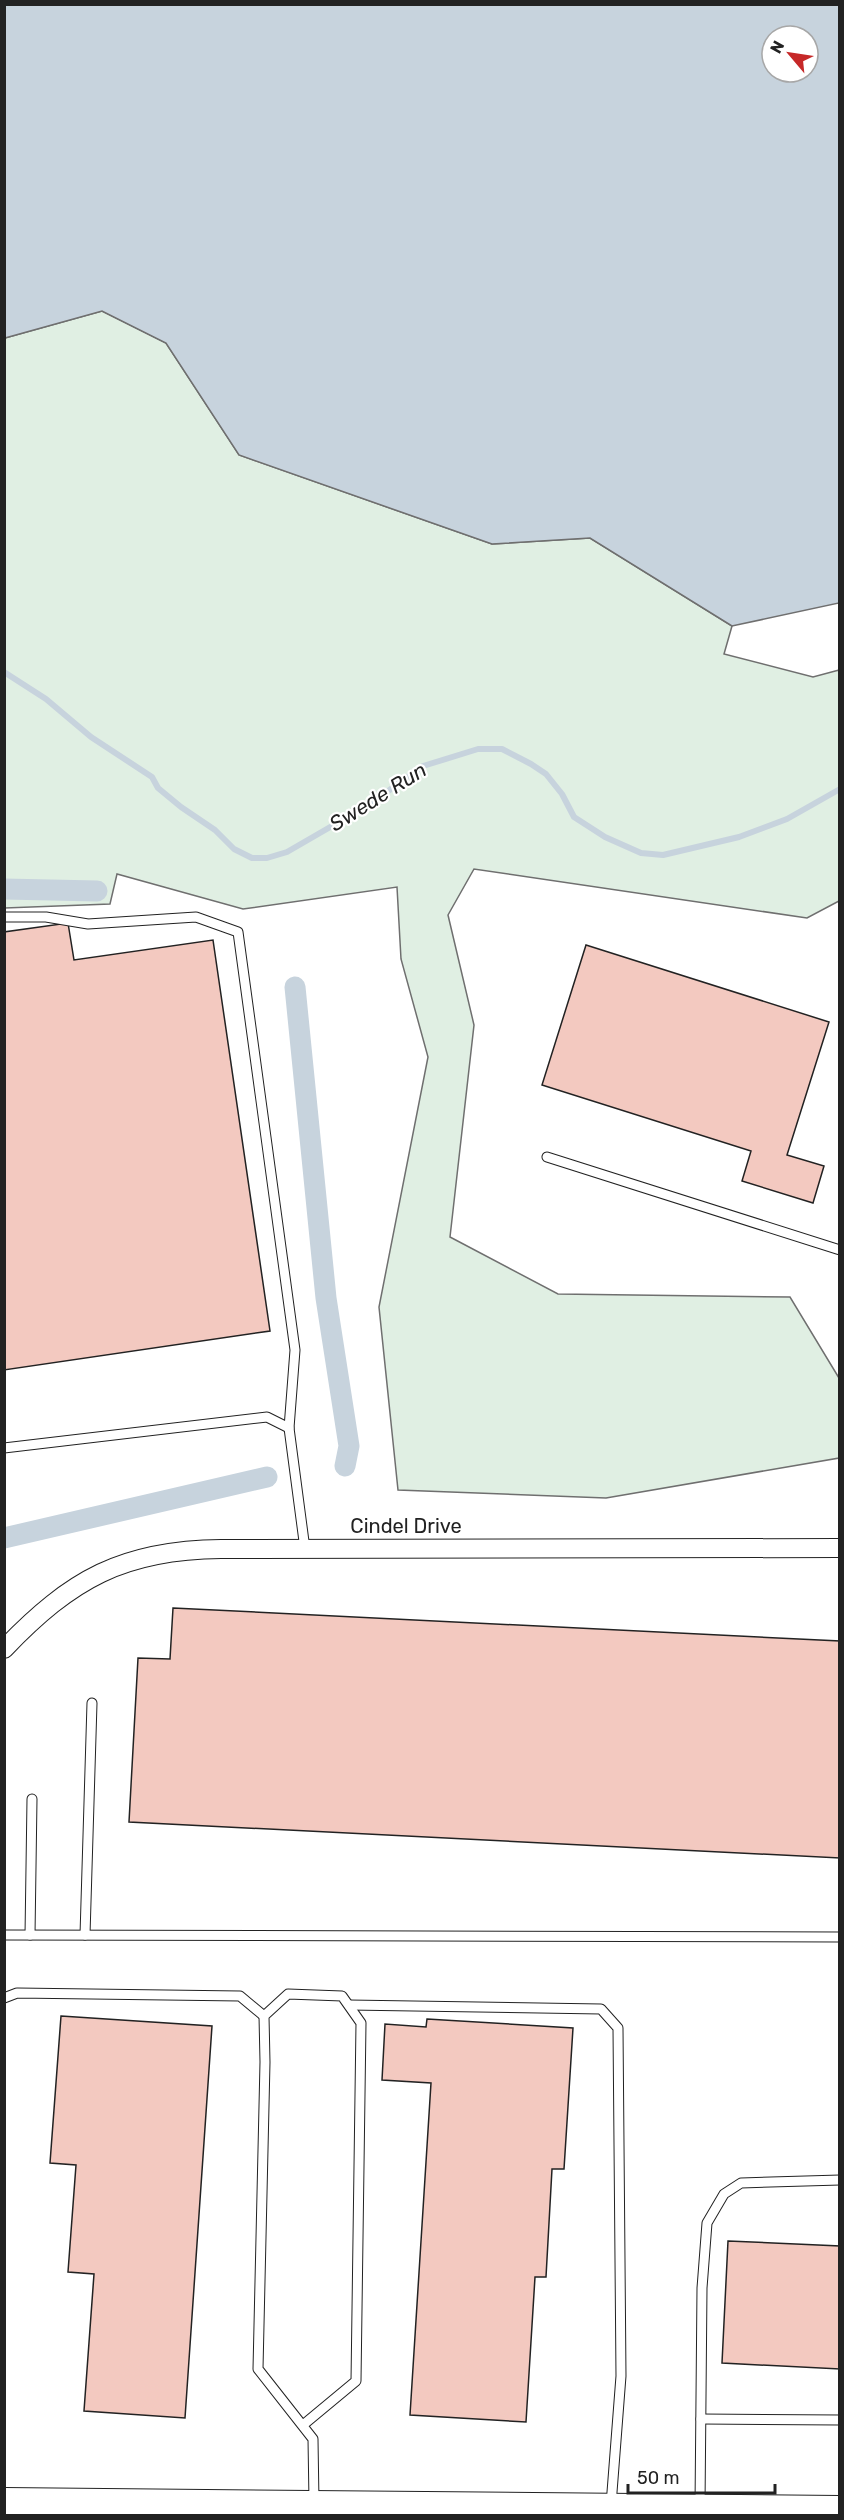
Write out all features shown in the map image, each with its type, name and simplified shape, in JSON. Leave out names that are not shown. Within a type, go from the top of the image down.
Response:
[{"type":"street","name":"Cindel Drive","points":[[4,1649],[63,1595],[87,1580],[121,1564],[166,1552],[304,1549],[840,1548]]},
{"type":"street","points":[[4,2500],[840,2509]]},
{"type":"lane","points":[[4,916],[46,917],[88,924],[196,917],[238,932],[295,1350],[289,1428],[304,1549]]},
{"type":"lane","points":[[547,1157],[840,1250]]},
{"type":"lane","points":[[4,1448],[267,1417],[289,1428]]},
{"type":"lane","points":[[85,1935],[93,1703]]},
{"type":"lane","points":[[30,1935],[32,1799]]},
{"type":"lane","points":[[4,1935],[840,1937]]},
{"type":"lane","points":[[4,1998],[17,1993],[240,1996],[264,2016]]},
{"type":"lane","points":[[303,2425],[356,2381],[362,2023],[342,1996],[288,1994],[264,2016],[258,2369],[313,2439],[314,2504]]},
{"type":"lane","points":[[349,2005],[601,2009],[618,2028],[621,2376],[611,2507]]},
{"type":"lane","points":[[700,2508],[702,2288],[707,2223],[724,2194],[741,2183],[840,2180]]},
{"type":"lane","points":[[701,2419],[840,2420]]},
{"type":"green space","points":[[102,311],[166,343],[239,455],[492,544],[590,538],[732,626],[724,654],[813,677],[839,670],[839,901],[807,918],[474,869],[448,915],[474,1025],[450,1237],[558,1294],[790,1297],[839,1378],[839,1458],[606,1498],[398,1490],[379,1307],[428,1057],[401,959],[397,887],[243,909],[117,874],[110,904],[5,908],[5,338]]},
{"type":"shaded area","points":[[5,4],[839,5],[839,603],[732,626],[590,538],[492,544],[239,455],[166,343],[102,311],[5,338]]},
{"type":"building","points":[[68,923],[74,960],[213,940],[270,1331],[4,1370],[4,932]]},
{"type":"building","points":[[586,945],[829,1022],[787,1155],[824,1166],[813,1203],[742,1181],[751,1151],[542,1085]]},
{"type":"building","points":[[173,1608],[840,1641],[840,1858],[129,1822],[138,1658],[170,1659]]},
{"type":"building","points":[[61,2016],[212,2026],[185,2418],[84,2411],[94,2274],[68,2272],[76,2165],[50,2163]]},
{"type":"building","points":[[427,2019],[573,2028],[564,2169],[552,2169],[546,2277],[535,2277],[526,2422],[410,2415],[431,2083],[382,2080],[385,2024],[426,2027]]},
{"type":"building","points":[[728,2241],[840,2246],[840,2369],[722,2363]]},
{"type":"waterway","name":"Swede Run","points":[[4,672],[46,699],[91,737],[152,777],[158,788],[181,807],[215,830],[234,849],[252,858],[267,858],[287,852],[370,804],[423,766],[478,749],[502,749],[531,764],[546,774],[562,794],[574,817],[605,837],[641,853],[663,855],[739,837],[787,819],[840,789]]},
{"type":"waterway","points":[[4,889],[97,891]]},
{"type":"waterway","points":[[295,987],[326,1298],[349,1446],[345,1466]]},
{"type":"waterway","points":[[4,1538],[267,1477]]}]
